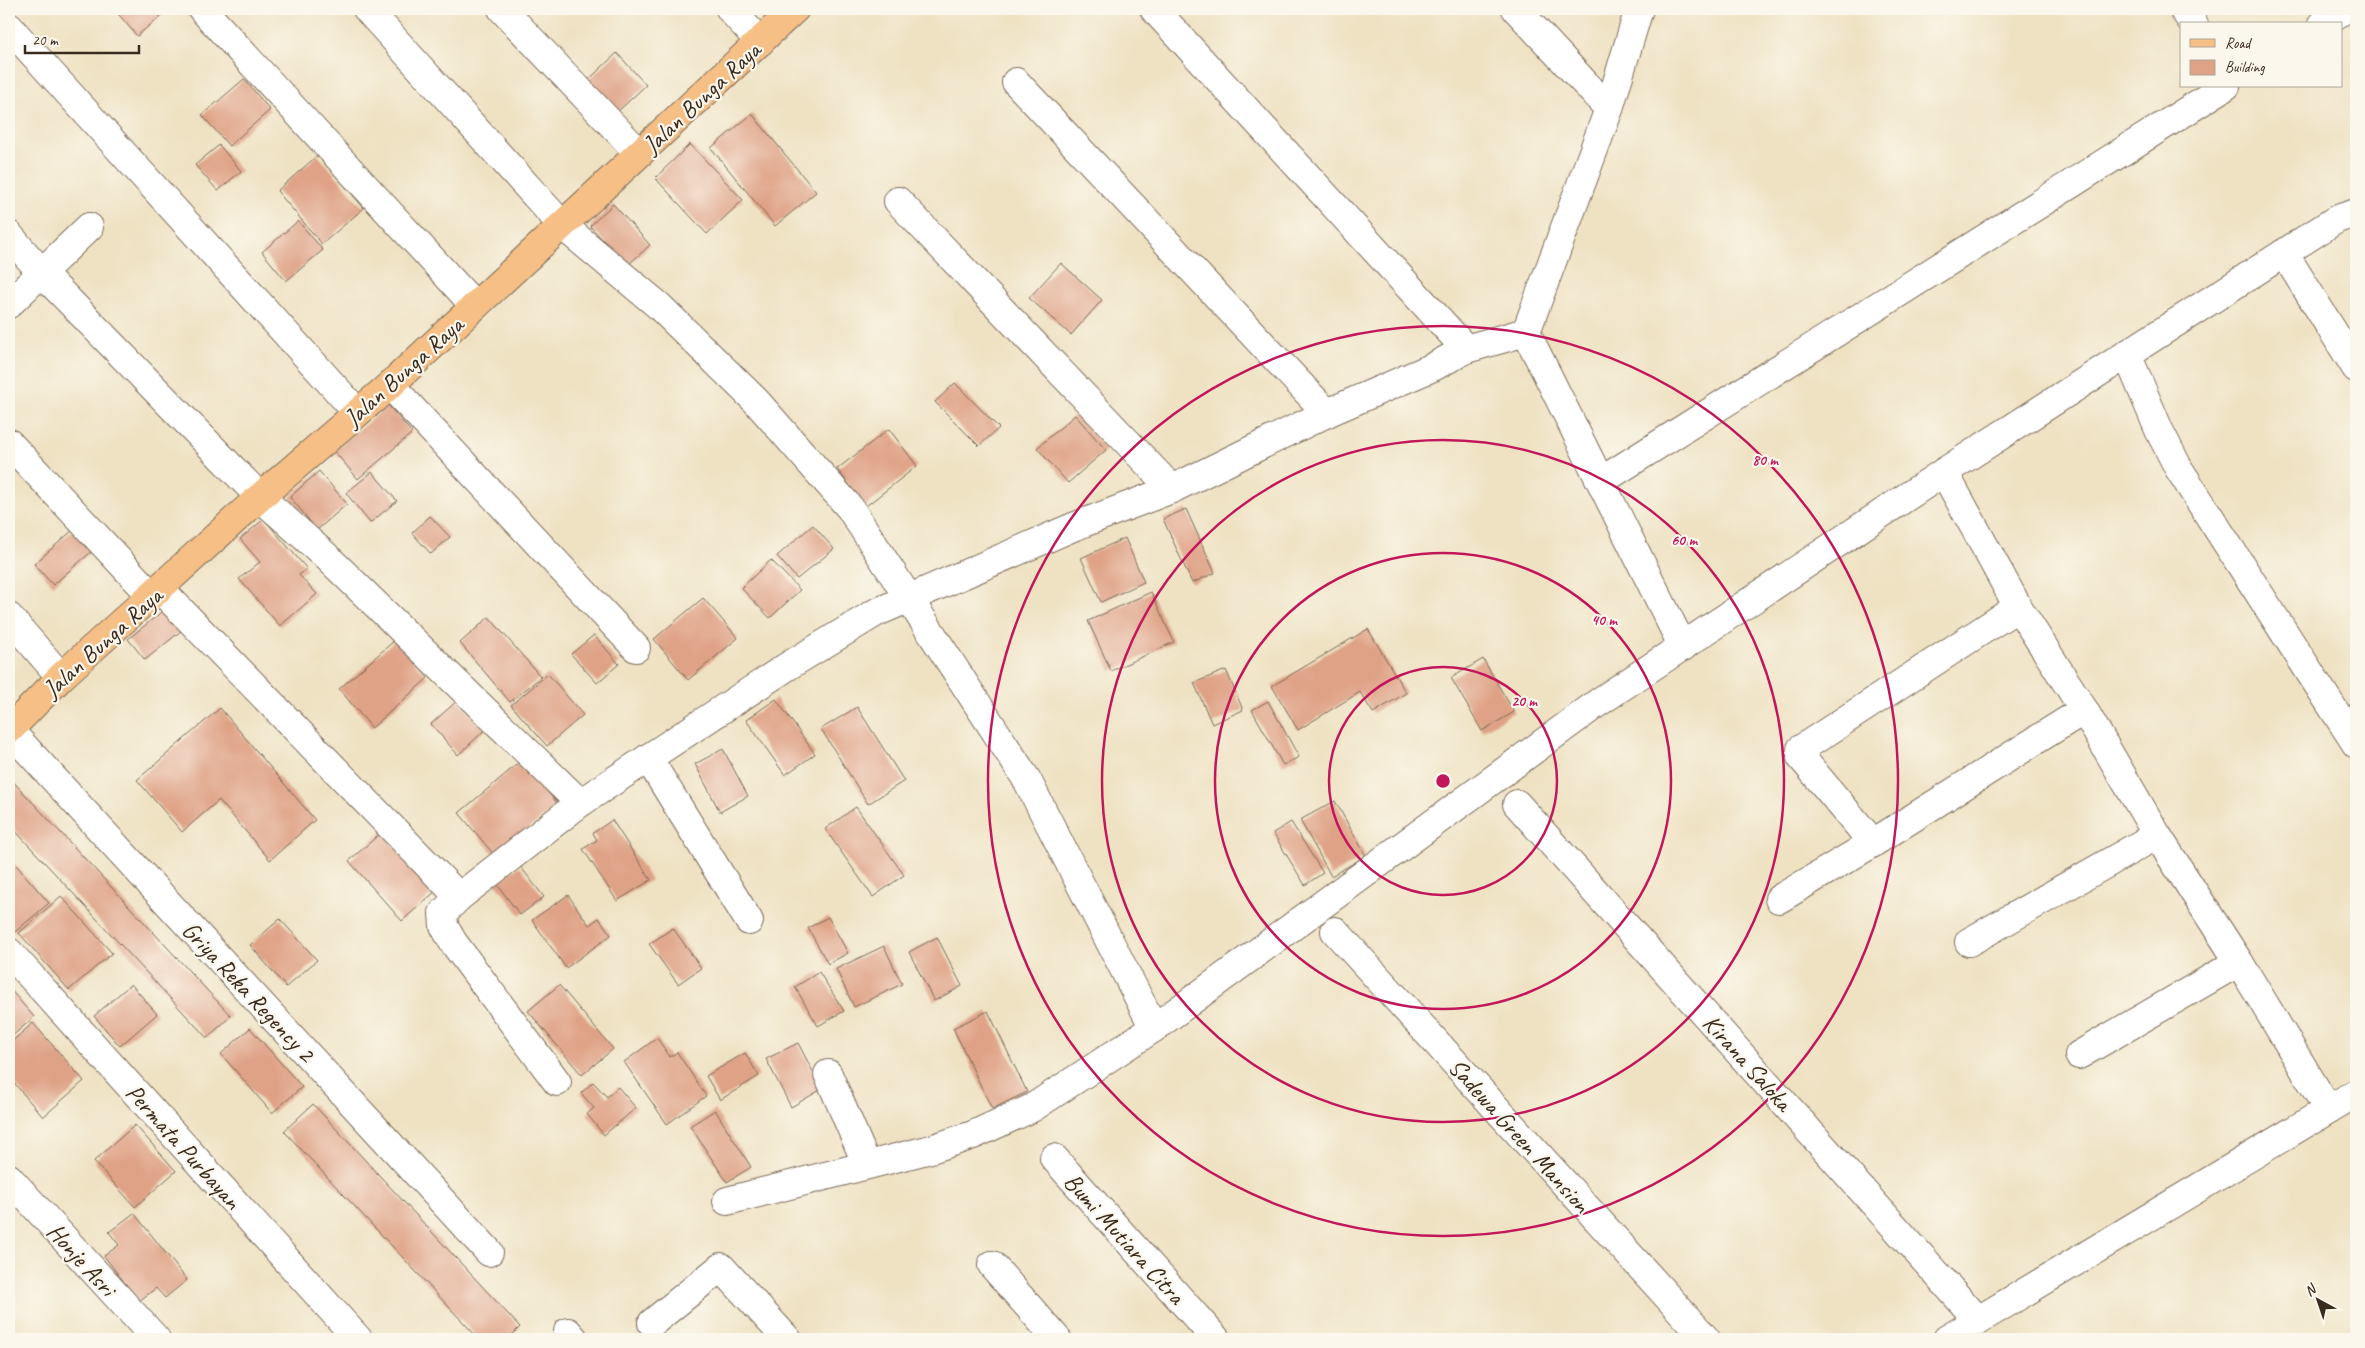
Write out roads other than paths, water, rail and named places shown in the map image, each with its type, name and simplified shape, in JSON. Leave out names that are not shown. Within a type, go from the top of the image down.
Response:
[{"type":"main road","name":"Jalan Bunga Raya","points":[[9,730],[61,677],[260,497],[390,385],[795,9]]},
{"type":"street","points":[[202,9],[475,306]]},
{"type":"street","points":[[367,9],[562,225],[659,306],[756,401],[850,508],[1027,780],[1154,1028]]},
{"type":"street","points":[[502,9],[639,154]]},
{"type":"street","points":[[730,9],[760,42]]},
{"type":"street","points":[[1154,9],[1466,350]]},
{"type":"street","points":[[1516,9],[1609,109]]},
{"type":"street","points":[[1639,9],[1609,109],[1526,332],[1683,647]]},
{"type":"street","points":[[2183,9],[2193,22]]},
{"type":"street","points":[[2325,22],[2345,9]]},
{"type":"street","points":[[9,27],[357,412]]},
{"type":"street","points":[[1016,82],[1327,413]]},
{"type":"street","points":[[1601,480],[2223,88]]},
{"type":"street","points":[[898,200],[1172,489]]},
{"type":"street","points":[[727,1201],[867,1165],[972,1135],[1032,1108],[1154,1028],[1591,708],[1944,472],[2337,219],[2356,213]]},
{"type":"street","points":[[9,304],[90,227]]},
{"type":"street","points":[[9,235],[41,272],[260,497],[326,556],[580,803]]},
{"type":"street","points":[[2284,253],[2356,368]]},
{"type":"street","points":[[557,1082],[453,942],[444,926],[443,913],[459,897],[580,803],[788,666],[875,613],[1073,527],[1172,489],[1327,413],[1433,368],[1466,350],[1526,332]]},
{"type":"street","points":[[2127,354],[2159,430],[2179,469],[2356,744]]},
{"type":"street","points":[[390,385],[636,648]]},
{"type":"street","points":[[9,443],[459,897]]},
{"type":"street","points":[[1944,472],[2018,607],[2084,710],[2157,834],[2239,962],[2328,1109]]},
{"type":"street","points":[[1873,843],[1801,757],[1801,749],[2018,607]]},
{"type":"street","points":[[9,617],[61,677]]},
{"type":"street","points":[[1780,899],[1873,843],[2084,710]]},
{"type":"street","name":"Griya Reka Regency 2","points":[[9,730],[489,1252]]},
{"type":"street","points":[[648,758],[749,921]]},
{"type":"street","name":"Kirana Saloka","points":[[1517,804],[1978,1320]]},
{"type":"street","points":[[1969,942],[2157,834]]},
{"type":"street","name":"Sadewa Green Mansion","points":[[1334,931],[1706,1339]]},
{"type":"street","name":"Permata Purbayan","points":[[9,952],[358,1339]]},
{"type":"street","points":[[2079,1055],[2239,962]]},
{"type":"street","points":[[828,1074],[867,1165]]},
{"type":"street","points":[[1946,1339],[2356,1093]]},
{"type":"street","name":"Bumi Mutiara Citra","points":[[1054,1158],[1216,1339]]},
{"type":"street","name":"Honje Asri","points":[[9,1178],[156,1339]]},
{"type":"street","points":[[992,1265],[1057,1339]]},
{"type":"street","points":[[652,1323],[721,1267],[787,1339]]}]
